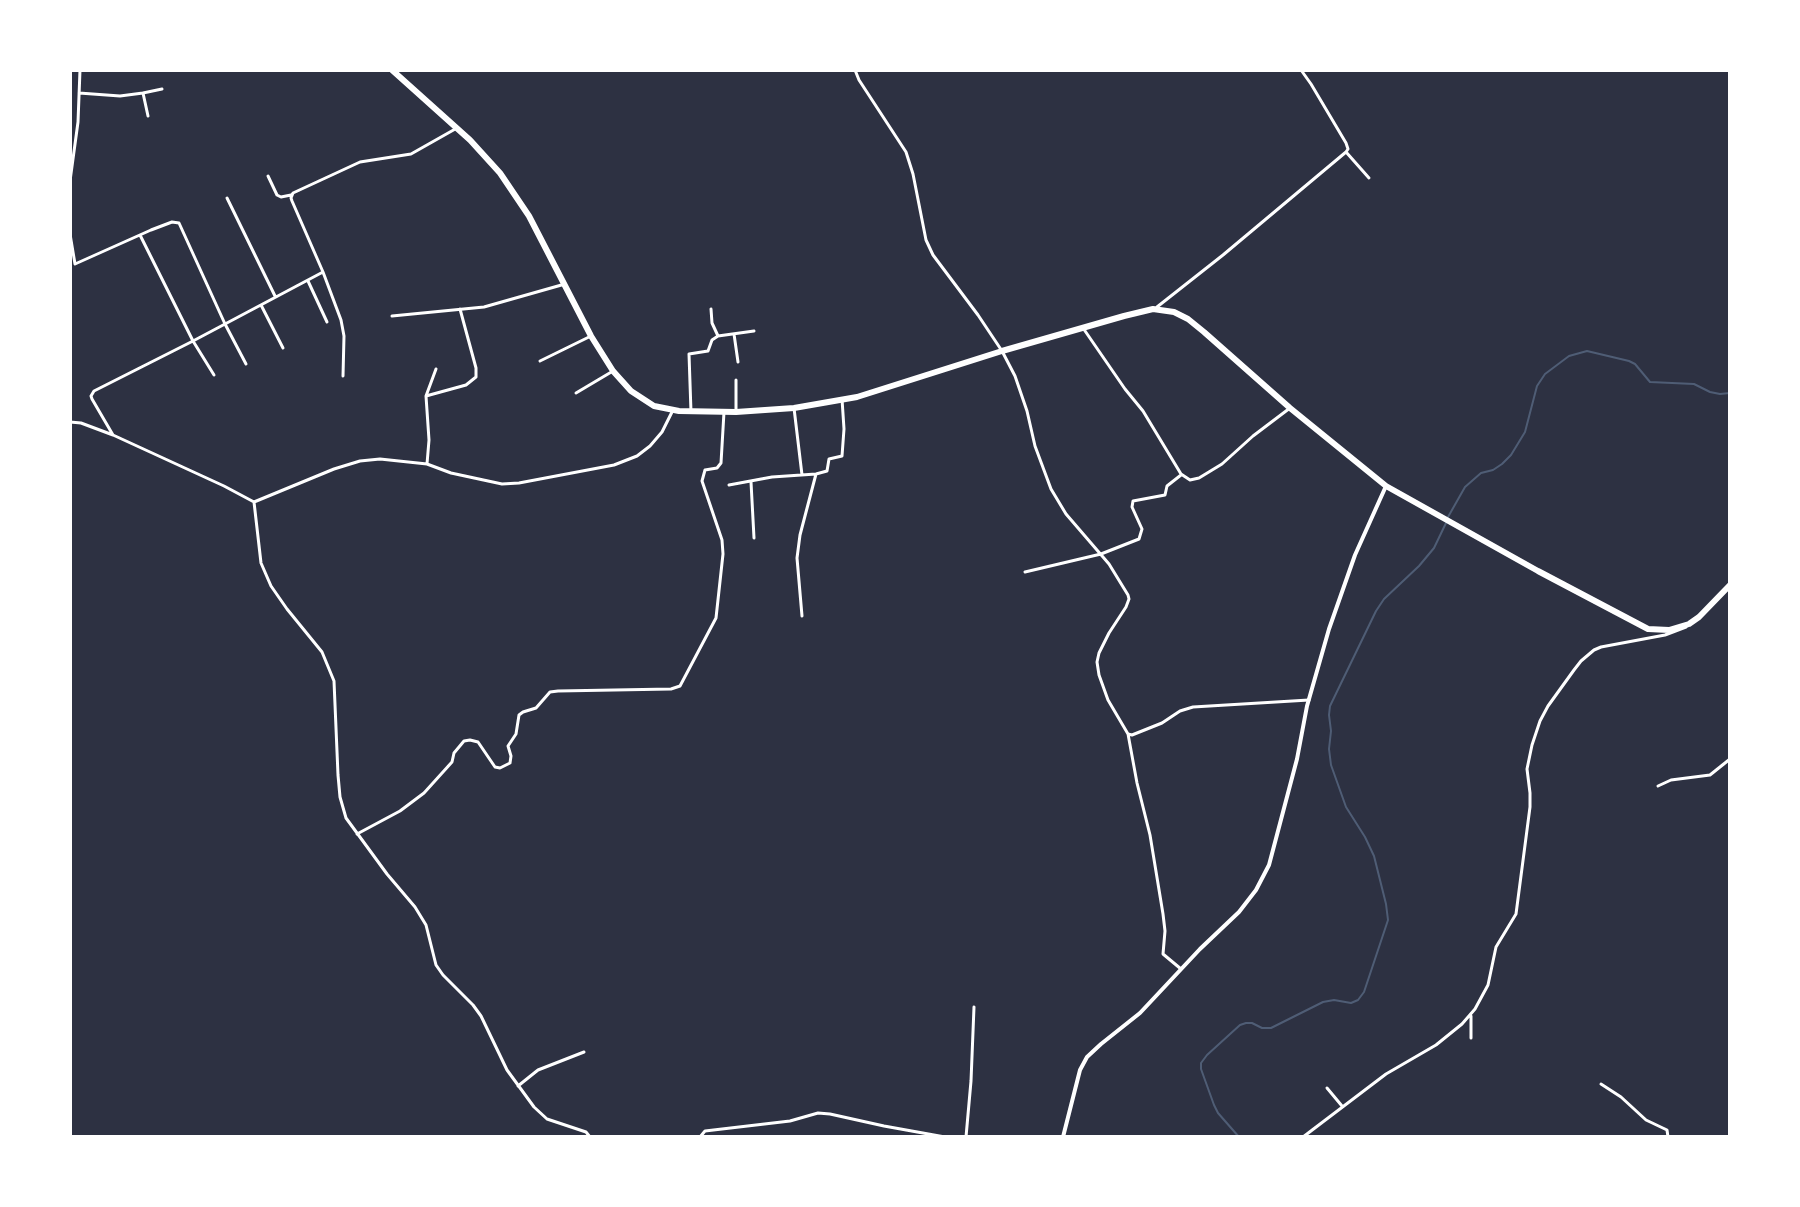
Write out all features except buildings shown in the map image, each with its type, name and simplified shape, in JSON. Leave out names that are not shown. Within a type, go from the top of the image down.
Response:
[{"type":"highway","points":[[392,70],[457,128],[500,173],[529,216],[591,336],[613,371],[631,391],[654,406],[691,412],[794,408],[871,393],[1002,351],[1153,309],[1174,312],[1188,319],[1386,486],[1648,629],[1669,630],[1689,624],[1730,585]]},
{"type":"street","points":[[70,181],[78,122],[80,70]]},
{"type":"street","points":[[855,70],[906,152],[926,240],[933,255],[978,315],[1015,376],[1051,489],[1066,514],[1109,564],[1129,599],[1102,645],[1097,662],[1108,700],[1128,734],[1163,914],[1163,953],[1181,969]]},
{"type":"street","points":[[1153,309],[1223,255],[1348,149],[1301,70]]},
{"type":"street","points":[[79,93],[120,96],[162,89]]},
{"type":"street","points":[[143,93],[148,116]]},
{"type":"street","points":[[268,176],[277,195],[292,195],[360,162],[411,154],[457,128]]},
{"type":"street","points":[[1346,152],[1369,178]]},
{"type":"street","points":[[292,195],[336,306],[344,336],[343,376]]},
{"type":"street","points":[[227,198],[275,296]]},
{"type":"street","points":[[70,234],[75,264],[172,222],[179,223],[246,364]]},
{"type":"street","points":[[140,235],[193,341],[214,375]]},
{"type":"street","points":[[113,435],[92,399],[92,393],[323,272]]},
{"type":"street","points":[[308,281],[327,322]]},
{"type":"street","points":[[392,316],[499,304],[565,284]]},
{"type":"street","points":[[260,304],[283,348]]},
{"type":"street","points":[[426,396],[466,385],[476,377],[460,309]]},
{"type":"street","points":[[711,309],[712,323],[718,336]]},
{"type":"street","points":[[1083,328],[1150,423],[1181,474],[1190,480],[1207,474],[1290,408]]},
{"type":"street","points":[[691,412],[689,354],[708,351],[712,340],[718,336],[754,331]]},
{"type":"street","points":[[734,334],[738,362]]},
{"type":"street","points":[[540,361],[591,336]]},
{"type":"street","points":[[427,464],[426,396],[436,369]]},
{"type":"street","points":[[576,393],[613,371]]},
{"type":"street","points":[[736,380],[736,412]]},
{"type":"street","points":[[729,485],[816,474],[829,469],[830,459],[842,456],[842,399]]},
{"type":"street","points":[[794,408],[802,475]]},
{"type":"street","points":[[254,502],[360,461],[380,459],[427,464],[451,473],[502,484],[614,465],[637,456],[650,446],[662,432],[673,410]]},
{"type":"street","points":[[357,834],[400,811],[424,793],[452,762],[457,746],[464,741],[478,742],[495,767],[510,763],[508,746],[516,734],[519,715],[536,708],[550,692],[671,689],[680,686],[716,618],[722,540],[702,481],[705,470],[719,467],[721,463],[724,412]]},
{"type":"street","points":[[70,422],[113,435],[254,502]]},
{"type":"street","points":[[802,616],[797,558],[816,474]]},
{"type":"street","points":[[1025,572],[1101,554],[1139,539],[1142,529],[1132,507],[1133,501],[1165,495],[1167,486],[1181,474]]},
{"type":"street","points":[[751,482],[754,538]]},
{"type":"street","points":[[1063,1137],[1080,1070],[1087,1057],[1140,1013],[1239,912],[1256,890],[1269,865],[1329,629],[1355,555],[1386,486]]},
{"type":"street","points":[[254,502],[261,563],[271,586],[322,652],[334,681],[340,797],[346,818],[415,907],[426,925],[436,965],[481,1016],[507,1070],[534,1107],[547,1119],[586,1132],[590,1137]]},
{"type":"street","points":[[1303,1137],[1386,1074],[1436,1045],[1471,1016],[1488,985],[1496,947],[1516,914],[1530,807],[1527,769],[1536,732],[1548,706],[1581,661],[1601,647],[1665,635],[1689,624]]},
{"type":"street","points":[[1128,734],[1162,723],[1180,711],[1193,707],[1309,700]]},
{"type":"street","points":[[1658,786],[1671,780],[1710,775],[1730,759]]},
{"type":"street","points":[[966,1137],[974,1007]]},
{"type":"street","points":[[1471,1016],[1471,1038]]},
{"type":"street","points":[[518,1086],[538,1070],[584,1052]]},
{"type":"street","points":[[1601,1084],[1646,1120],[1667,1130],[1668,1137]]},
{"type":"street","points":[[1327,1088],[1342,1106]]},
{"type":"street","points":[[700,1137],[705,1131],[790,1121],[818,1113],[945,1137]]},
{"type":"waterway","points":[[1448,517],[1465,487],[1511,455],[1525,432],[1537,386],[1545,374],[1569,356],[1587,351],[1629,361],[1650,382],[1694,384],[1710,392],[1730,393]]},
{"type":"waterway","points":[[1239,1137],[1214,1105],[1201,1069],[1207,1055],[1240,1025],[1252,1023],[1271,1028],[1323,1002],[1351,1003],[1364,992],[1388,920],[1374,856],[1346,807],[1331,765],[1330,706],[1376,611],[1434,548],[1446,523]]}]
